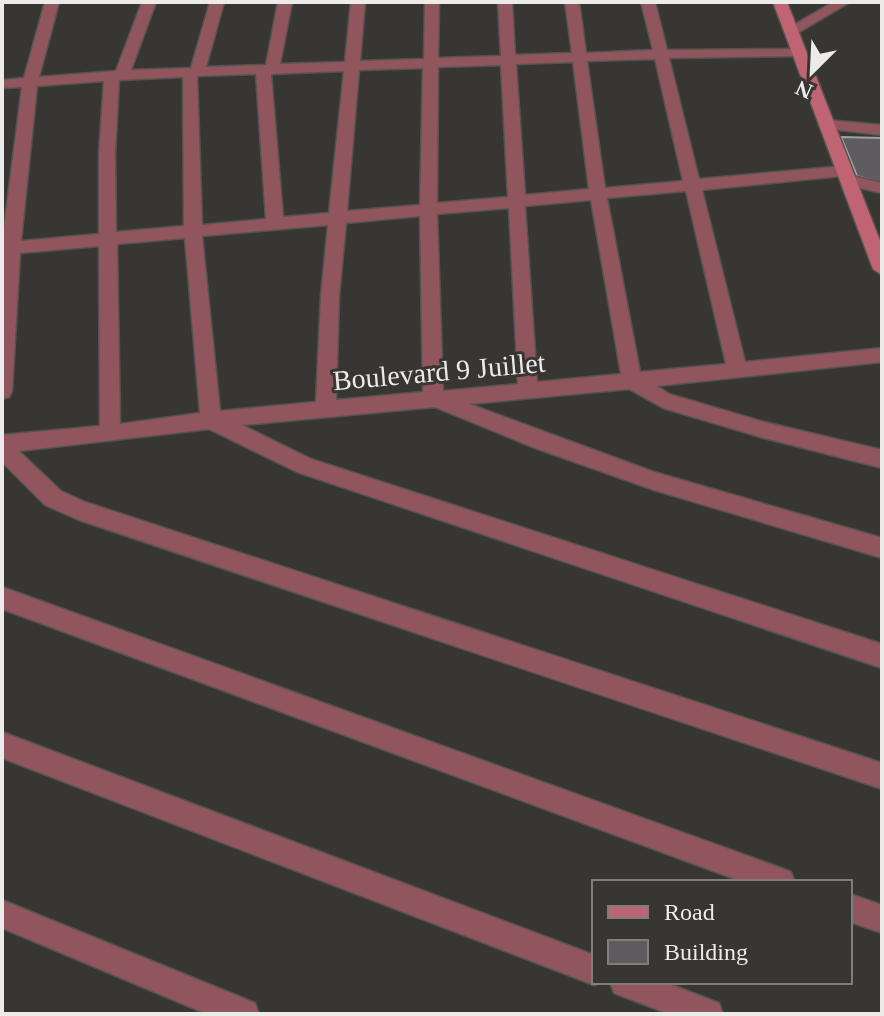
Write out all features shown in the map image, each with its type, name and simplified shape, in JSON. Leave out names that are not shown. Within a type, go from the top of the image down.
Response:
[{"type":"main road","points":[[780,2],[846,176],[877,243],[882,269]]},
{"type":"street","points":[[2,391],[6,249],[30,83],[52,2]]},
{"type":"street","points":[[110,434],[107,154],[117,76],[149,2]]},
{"type":"street","points":[[217,2],[194,72],[193,229],[211,420],[305,466],[882,656]]},
{"type":"street","points":[[275,223],[267,70],[285,2]]},
{"type":"street","points":[[326,410],[330,296],[358,2]]},
{"type":"street","points":[[432,2],[428,208],[433,398],[546,446],[790,523],[882,548]]},
{"type":"street","points":[[505,2],[528,391]]},
{"type":"street","points":[[572,2],[598,194],[632,381],[651,395],[677,404],[882,459]]},
{"type":"street","points":[[648,2],[737,368]]},
{"type":"street","points":[[791,31],[843,2]]},
{"type":"street","points":[[2,84],[431,62],[799,52]]},
{"type":"street","points":[[827,125],[882,130]]},
{"type":"street","points":[[6,249],[193,229],[692,186],[846,176],[882,188]]},
{"type":"street","name":"Boulevard 9 Juillet","points":[[2,446],[211,420],[882,355]]},
{"type":"street","points":[[2,446],[53,498],[79,510],[882,776]]},
{"type":"street","points":[[2,598],[776,880]]},
{"type":"street","points":[[2,745],[592,969]]},
{"type":"street","points":[[852,909],[882,919]]},
{"type":"street","points":[[2,914],[244,1014]]},
{"type":"street","points":[[630,984],[708,1014]]},
{"type":"building","points":[[841,137],[882,138],[882,183],[857,176]]}]
